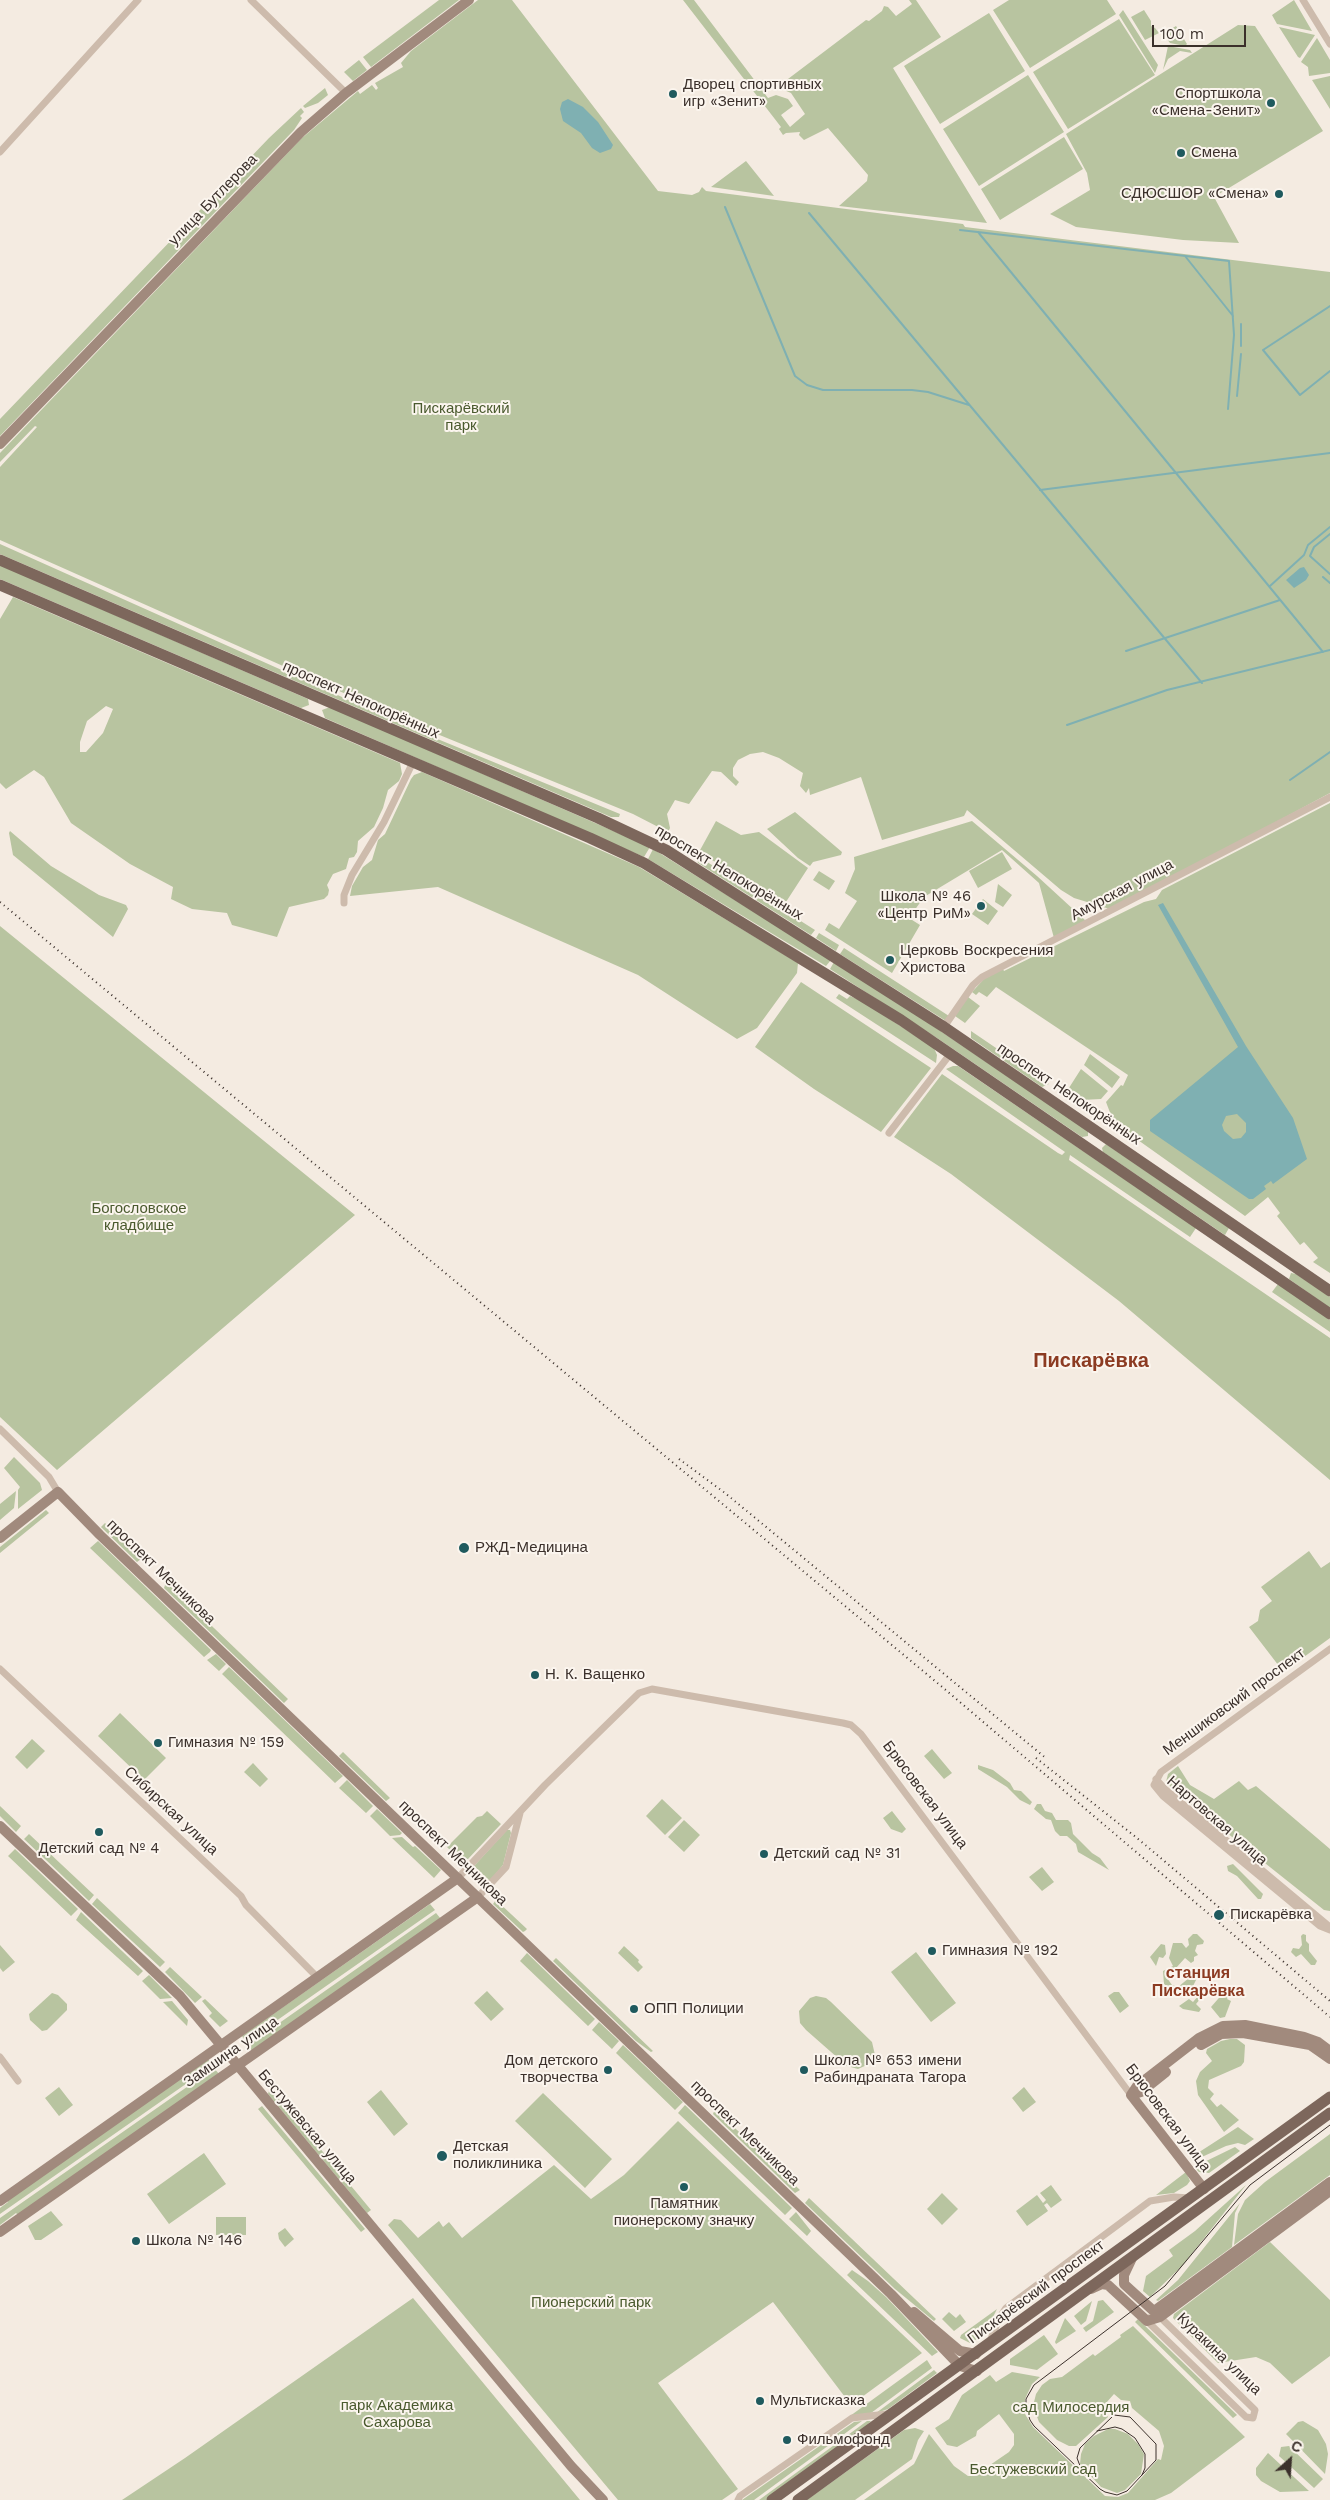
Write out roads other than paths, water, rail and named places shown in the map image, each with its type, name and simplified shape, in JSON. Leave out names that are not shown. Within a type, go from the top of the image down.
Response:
[{"type":"main road","name":"проспект Непокорённых","points":[[0,560],[655,844],[944,1027],[1330,1291]]},
{"type":"main road","points":[[0,585],[312,718],[644,863],[801,957],[951,1053],[1330,1314]]},
{"type":"main road","points":[[312,718],[321,698]]},
{"type":"main road","points":[[1090,1149],[1100,1133]]},
{"type":"main road","name":"Пискарёвский проспект","points":[[772,2500],[1330,2097]]},
{"type":"main road","name":"Пискарёвский проспект","points":[[798,2500],[1327,2115]]},
{"type":"street","points":[[0,152],[138,0]]},
{"type":"street","points":[[252,0],[346,94]]},
{"type":"street","name":"улица Бутлерова","points":[[0,444],[283,149],[346,94],[469,0]]},
{"type":"street","points":[[1303,0],[1330,44]]},
{"type":"street","points":[[344,903],[344,895],[350,880],[384,822],[413,762]]},
{"type":"street","name":"Амурская улица","points":[[944,1027],[973,985],[982,977],[1330,797]]},
{"type":"street","points":[[889,1133],[951,1053]]},
{"type":"street","name":"проспект Мечникова","points":[[0,1429],[49,1477],[58,1492],[100,1535],[891,2294],[960,2366],[977,2371]]},
{"type":"street","points":[[0,1538],[58,1492]]},
{"type":"street","name":"Меншиковский проспект","points":[[1156,1779],[1161,1772],[1330,1649]]},
{"type":"street","name":"Сибирская улица","points":[[0,1669],[241,1896],[246,1905],[318,1978]]},
{"type":"street","name":"Брюсовская улица","points":[[458,1878],[579,1750],[645,1690],[652,1689],[851,1725],[869,1745],[1131,2095],[1204,2189]]},
{"type":"street","name":"Нартовская улица","points":[[1156,1779],[1166,1790],[1330,1929]]},
{"type":"street","name":"Брюсовская улица","points":[[478,1897],[506,1867],[521,1810]]},
{"type":"street","name":"Бестужевская улица","points":[[0,1826],[180,1996],[571,2466],[602,2500]]},
{"type":"street","name":"Замшина улица","points":[[0,2201],[458,1878]]},
{"type":"street","name":"Замшина улица","points":[[0,2232],[478,1897]]},
{"type":"street","points":[[1131,2095],[1136,2086],[1199,2038],[1223,2026],[1245,2025],[1304,2036],[1318,2042],[1330,2051]]},
{"type":"street","points":[[1131,2095],[1141,2092],[1209,2039],[1228,2032],[1304,2044],[1314,2048],[1330,2059]]},
{"type":"street","points":[[0,2057],[18,2081]]},
{"type":"street","points":[[1157,2314],[1330,2182]]},
{"type":"street","points":[[1147,2321],[1330,2191]]},
{"type":"street","points":[[989,2345],[1000,2316],[1006,2308],[1150,2202],[1174,2196],[1190,2198]]},
{"type":"street","name":"Куракина улица","points":[[1086,2292],[1102,2284],[1108,2285],[1246,2417],[1252,2418],[1255,2410],[1124,2284],[1124,2275],[1132,2258]]},
{"type":"street","name":"проспект Мечникова","points":[[891,2294],[956,2348],[964,2352],[976,2354]]},
{"type":"street","points":[[738,2500],[747,2491],[852,2418],[895,2412]]},
{"type":"street","name":"Бестужевская улица","points":[[571,2466],[576,2478],[595,2500]]},
{"type":"water","points":[[568,99],[583,107],[598,122],[613,145],[611,149],[600,153],[592,148],[581,133],[563,121],[560,109],[562,102]]},
{"type":"water","points":[[1304,567],[1309,575],[1306,580],[1294,588],[1286,580],[1300,568]]},
{"type":"water","points":[[1163,903],[1246,1046],[1293,1118],[1307,1159],[1273,1184],[1271,1181],[1264,1186],[1266,1189],[1253,1199],[1249,1199],[1150,1131],[1150,1120],[1238,1047],[1158,905]],"holes":[[[1237,1114],[1246,1123],[1246,1132],[1241,1138],[1233,1139],[1224,1131],[1222,1125],[1226,1116]]]},
{"type":"waterway","points":[[725,207],[795,376],[807,385],[823,390],[912,390],[928,392],[969,405]]},
{"type":"waterway","points":[[809,213],[1202,683]]},
{"type":"waterway","points":[[960,230],[1229,261],[1234,335],[1228,409]]},
{"type":"waterway","points":[[978,232],[1323,652]]},
{"type":"waterway","points":[[1185,256],[1233,316]]},
{"type":"waterway","points":[[1330,306],[1263,350],[1300,395],[1330,371]]},
{"type":"waterway","points":[[1241,324],[1241,346]]},
{"type":"waterway","points":[[1237,396],[1241,354]]},
{"type":"waterway","points":[[1040,490],[1330,453]]},
{"type":"waterway","points":[[1270,586],[1304,555],[1308,545],[1330,527]]},
{"type":"waterway","points":[[1330,534],[1314,547],[1310,556],[1330,574]]},
{"type":"waterway","points":[[1323,577],[1330,583]]},
{"type":"waterway","points":[[1126,651],[1280,600]]},
{"type":"waterway","points":[[1067,725],[1167,690],[1330,650]]},
{"type":"waterway","points":[[1290,780],[1330,752]]},
{"type":"tram line","points":[[1082,2471],[1077,2458],[1080,2448],[1114,2415],[1130,2417],[1156,2444],[1156,2460],[1127,2491],[1117,2495],[1105,2492],[1100,2489],[1034,2426],[1030,2420],[1026,2399],[1034,2385],[1165,2286],[1250,2185],[1330,2125]]},
{"type":"tram line","points":[[1097,2431],[1115,2427],[1122,2429],[1135,2438],[1145,2454],[1145,2468],[1142,2475]]},
{"type":"railway","points":[[0,902],[941,1686],[1330,2017]]},
{"type":"railway","points":[[679,1459],[725,1493],[1047,1759]]},
{"type":"railway","points":[[1036,1758],[1137,1838],[1330,2001]]},
{"type":"place","name":"Дворец спортивных игр «Зенит»","points":[[673,94]]},
{"type":"place","name":"Спортшкола «Смена-Зенит»","points":[[1271,103]]},
{"type":"place","name":"Смена","points":[[1181,153]]},
{"type":"place","name":"СДЮСШОР «Смена»","points":[[1279,194]]},
{"type":"place","name":"Школа № 46 «Центр РиМ»","points":[[981,906]]},
{"type":"place","name":"Церковь Воскресения Христова","points":[[890,960]]},
{"type":"place","name":"РЖД-Медицина","points":[[464,1548]]},
{"type":"place","name":"Н. К. Ващенко","points":[[535,1675]]},
{"type":"place","name":"Гимназия № 159","points":[[158,1743]]},
{"type":"place","name":"Детский сад № 4","points":[[99,1832]]},
{"type":"place","name":"Детский сад № 31","points":[[764,1854]]},
{"type":"place","name":"Пискарёвка","points":[[1219,1915]]},
{"type":"place","name":"Гимназия № 192","points":[[932,1951]]},
{"type":"place","name":"ОПП Полиции","points":[[634,2009]]},
{"type":"place","name":"Дом детского творчества","points":[[608,2070]]},
{"type":"place","name":"Школа № 653 имени Рабиндраната Тагора","points":[[804,2070]]},
{"type":"place","name":"Детская поликлиника","points":[[442,2156]]},
{"type":"place","name":"Памятник пионерскому значку","points":[[684,2187]]},
{"type":"place","name":"Школа № 146","points":[[136,2241]]},
{"type":"place","name":"Мультисказка","points":[[760,2401]]},
{"type":"place","name":"Фильмофонд","points":[[787,2440]]},
{"type":"district","name":"Пискарёвка","points":[[1091,1361]]},
{"type":"district","name":"станция Пискарёвка","points":[[1198,1982]]},
{"type":"park label","name":"Пискарёвский парк","points":[[461,418]]},
{"type":"park label","name":"Богословское кладбище","points":[[139,1218]]},
{"type":"park label","name":"Пионерский парк","points":[[591,2303]]},
{"type":"park label","name":"сад Милосердия","points":[[1071,2408]]},
{"type":"park label","name":"парк Академика Сахарова","points":[[397,2414]]},
{"type":"park label","name":"Бестужевский сад","points":[[1033,2470]]}]
